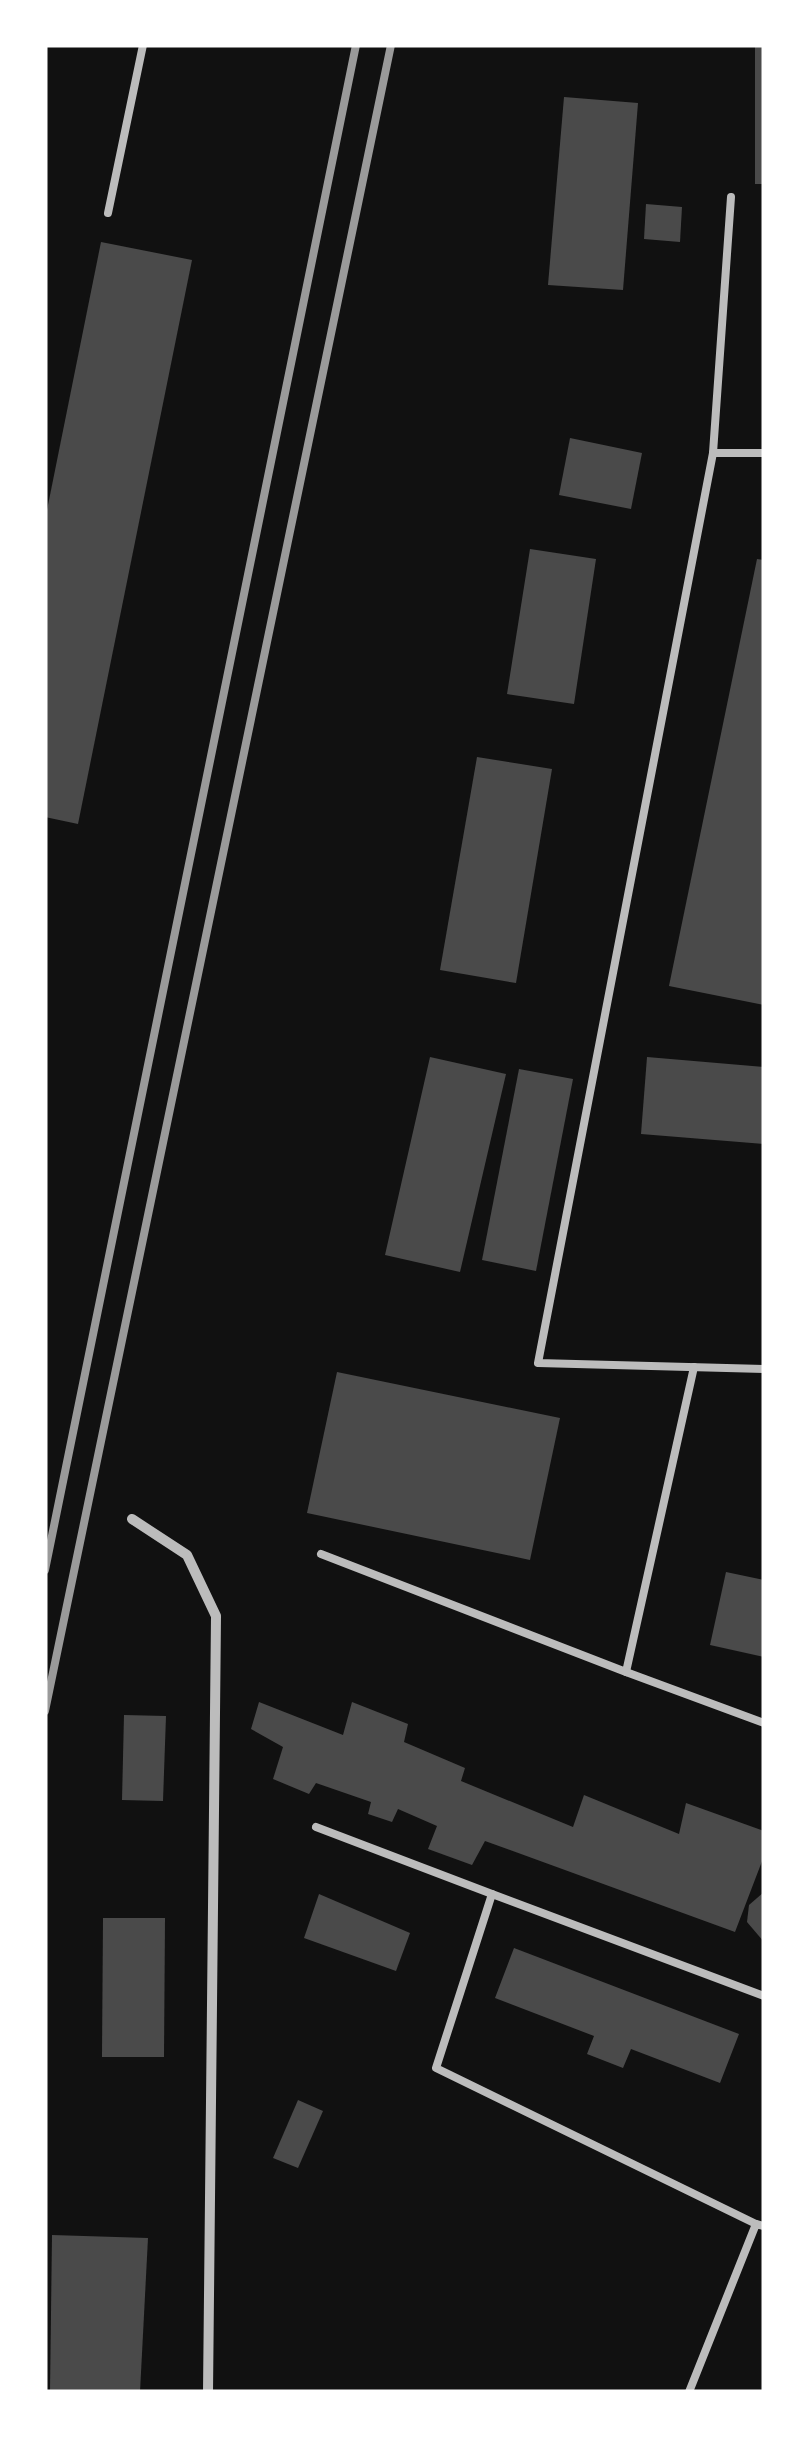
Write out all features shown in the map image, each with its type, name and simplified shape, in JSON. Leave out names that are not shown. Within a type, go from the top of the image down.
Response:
[{"type":"street","points":[[132,1519],[187,1555],[216,1616],[208,2392]]},
{"type":"lane","points":[[108,213],[143,45]]},
{"type":"lane","points":[[731,197],[712,453],[538,1363],[764,1369]]},
{"type":"lane","points":[[712,453],[764,453]]},
{"type":"lane","points":[[626,1672],[694,1367]]},
{"type":"lane","points":[[321,1554],[764,1722]]},
{"type":"lane","points":[[316,1827],[764,1996]]},
{"type":"lane","points":[[492,1894],[436,2068],[760,2225],[689,2392]]},
{"type":"building","points":[[755,45],[764,45],[764,184],[755,184]]},
{"type":"building","points":[[564,97],[638,103],[623,290],[548,285]]},
{"type":"building","points":[[646,204],[682,207],[680,242],[644,239]]},
{"type":"building","points":[[101,242],[192,260],[78,824],[45,817],[45,520]]},
{"type":"building","points":[[570,438],[642,453],[631,509],[559,495]]},
{"type":"building","points":[[530,549],[596,559],[574,704],[507,694]]},
{"type":"building","points":[[757,559],[764,560],[764,1005],[669,986]]},
{"type":"building","points":[[477,757],[552,769],[516,983],[440,970]]},
{"type":"building","points":[[430,1057],[506,1074],[460,1272],[385,1255]]},
{"type":"building","points":[[647,1057],[764,1067],[764,1144],[641,1134]]},
{"type":"building","points":[[519,1069],[573,1079],[536,1271],[482,1260]]},
{"type":"building","points":[[337,1372],[560,1418],[530,1560],[307,1513]]},
{"type":"building","points":[[726,1572],[764,1580],[764,1657],[710,1645]]},
{"type":"building","points":[[259,1702],[343,1735],[352,1702],[408,1724],[404,1742],[465,1768],[461,1781],[573,1827],[584,1795],[679,1834],[686,1803],[764,1831],[764,1856],[735,1932],[485,1841],[472,1865],[428,1849],[437,1826],[398,1809],[392,1822],[368,1814],[371,1802],[316,1783],[309,1794],[273,1779],[283,1747],[251,1729]]},
{"type":"building","points":[[124,1715],[166,1716],[163,1801],[122,1800]]},
{"type":"building","points":[[764,1892],[764,1942],[747,1922],[749,1905]]},
{"type":"building","points":[[319,1894],[410,1933],[396,1971],[304,1938]]},
{"type":"building","points":[[103,1918],[165,1918],[164,2057],[102,2057]]},
{"type":"building","points":[[514,1948],[739,2034],[720,2083],[631,2049],[623,2068],[587,2054],[594,2036],[495,1998]]},
{"type":"building","points":[[298,2100],[323,2111],[298,2168],[273,2158]]},
{"type":"building","points":[[52,2235],[148,2238],[140,2392],[50,2392]]},
{"type":"railway","points":[[45,1570],[356,45]]},
{"type":"railway","points":[[45,1711],[391,45]]}]
